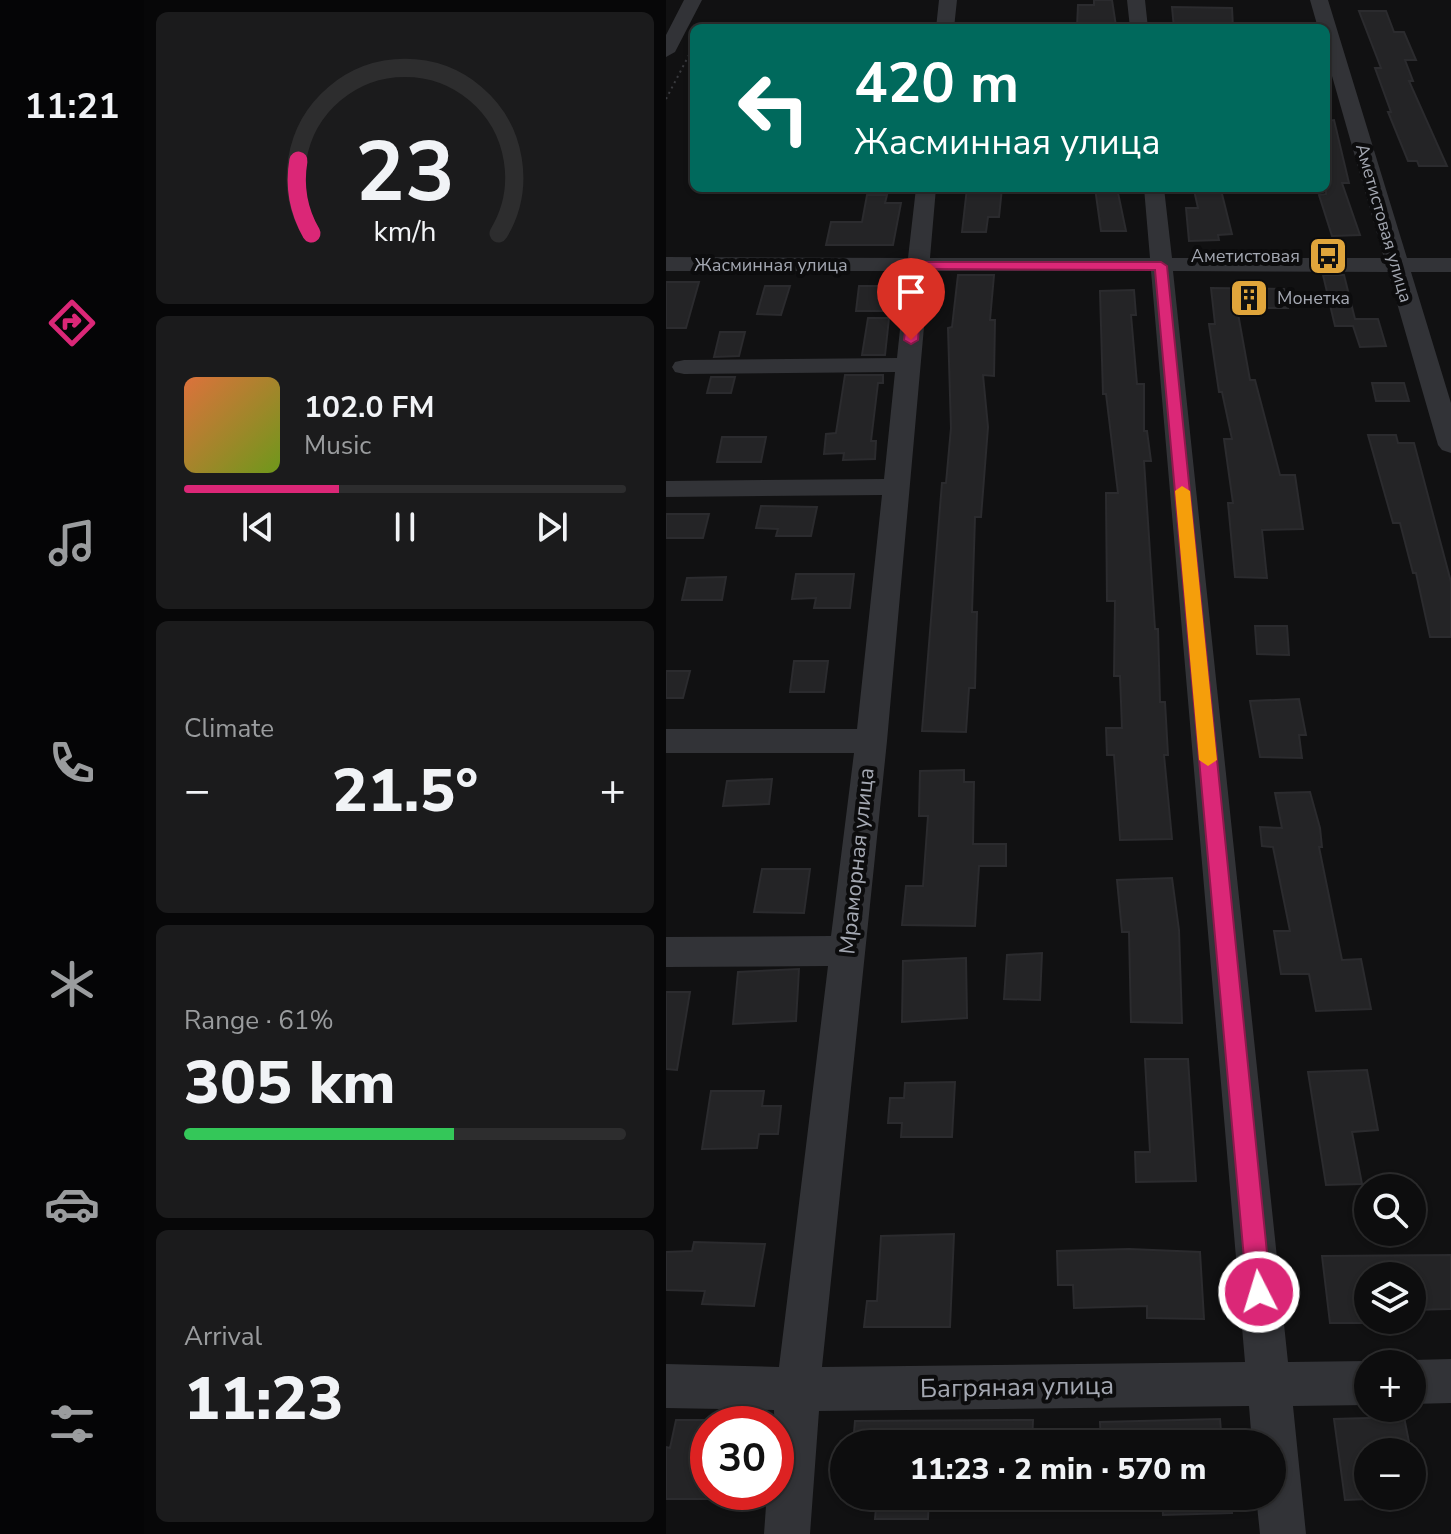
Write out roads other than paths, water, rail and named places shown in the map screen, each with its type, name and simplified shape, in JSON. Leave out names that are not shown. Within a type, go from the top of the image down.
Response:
[{"type":"street","points":[[666,52],[693,0]]},
{"type":"street","points":[[945,24],[948,0]]},
{"type":"street","points":[[1136,0],[1139,24]]},
{"type":"street","name":"Аметистовая улица","points":[[1319,0],[1326,24]]},
{"type":"street","name":"Аметистовая улица","points":[[1330,37],[1451,445]]},
{"type":"street","name":"Мраморная улица","points":[[787,1534],[798,1389],[871,741],[926,192]]},
{"type":"street","points":[[1154,192],[1283,1534]]},
{"type":"street","name":"Жасминная улица","points":[[666,264],[1451,265]]},
{"type":"street","points":[[684,367],[908,365]]},
{"type":"street","points":[[666,489],[897,487]]},
{"type":"street","points":[[666,741],[871,741]]},
{"type":"street","points":[[666,952],[847,951]]},
{"type":"street","points":[[1426,1382],[1451,1381]]},
{"type":"street","name":"Багряная улица","points":[[666,1386],[798,1389],[1354,1383]]},
{"type":"place","name":"Аметистовая","points":[[1328,256]]},
{"type":"place","name":"Монетка","points":[[1249,298]]}]
